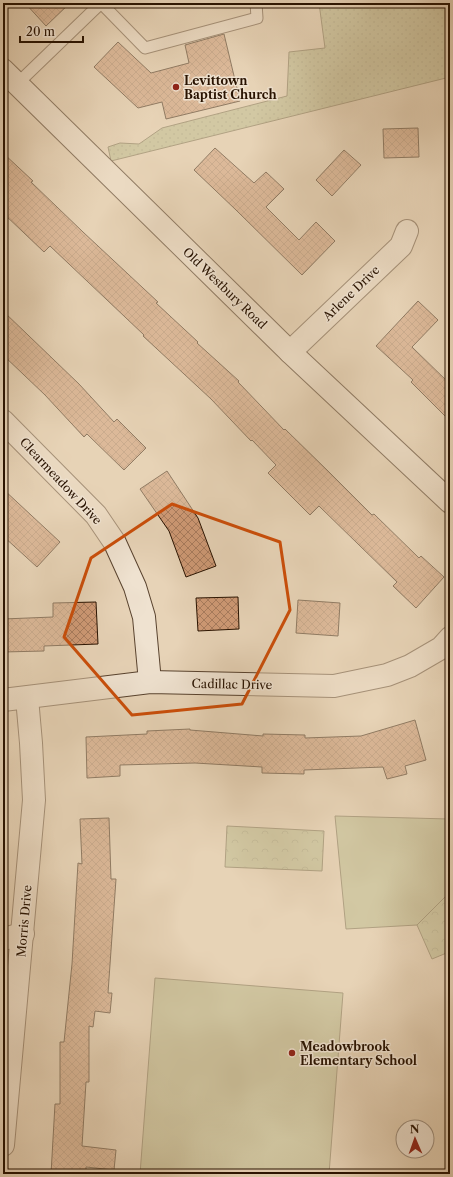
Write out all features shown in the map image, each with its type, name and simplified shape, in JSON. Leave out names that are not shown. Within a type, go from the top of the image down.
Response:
[{"type":"street","name":"Old Westbury Road","points":[[10,77],[290,352],[450,502]]},
{"type":"street","name":"Arlene Drive","points":[[290,352],[401,246],[407,231]]},
{"type":"street","name":"Clearmeadow Drive","points":[[3,421],[96,515],[115,543],[135,587],[144,617],[150,682]]},
{"type":"street","name":"Cadillac Drive","points":[[3,700],[150,682],[334,686],[387,675],[410,666],[441,648],[450,638]]},
{"type":"street","name":"Morris Drive","points":[[3,1145],[13,937],[34,800],[27,698]]},
{"type":"lane","points":[[10,77],[102,3],[145,48],[258,18],[256,3]]},
{"type":"highlighted area","points":[[172,504],[280,542],[290,610],[242,704],[132,715],[64,637],[91,558]]},
{"type":"green space","points":[[319,3],[450,3],[450,77],[111,161],[108,147],[120,143],[139,144],[162,128],[287,96],[289,52],[325,48]]},
{"type":"green space","points":[[335,816],[449,819],[447,895],[417,925],[346,929]]},
{"type":"green space","points":[[227,826],[324,831],[322,871],[225,867]]},
{"type":"green space","points":[[450,894],[450,953],[449,952],[432,959],[417,925],[447,895]]},
{"type":"green space","points":[[155,978],[343,993],[329,1174],[140,1174]]},
{"type":"building","points":[[25,3],[70,3],[46,26]]},
{"type":"building","name":"Levittown Baptist Church","points":[[224,34],[240,101],[166,119],[162,102],[138,108],[94,67],[118,42],[151,73],[189,63],[185,45]]},
{"type":"building","points":[[418,128],[419,157],[384,158],[383,129]]},
{"type":"building","points":[[215,148],[254,183],[266,172],[284,189],[266,207],[299,240],[316,222],[335,241],[302,275],[194,170]]},
{"type":"building","points":[[344,150],[361,165],[332,196],[316,180]]},
{"type":"building","points":[[3,153],[83,232],[158,302],[156,303],[198,342],[197,343],[239,381],[238,382],[284,430],[285,429],[372,515],[374,514],[419,558],[421,556],[444,577],[416,608],[393,586],[397,582],[319,506],[310,515],[268,473],[276,465],[211,399],[50,246],[44,252],[3,213]]},
{"type":"building","points":[[418,301],[438,320],[412,347],[450,384],[450,421],[411,382],[413,380],[376,346]]},
{"type":"building","points":[[3,311],[79,384],[114,422],[117,419],[146,448],[124,470],[87,434],[84,437],[45,395],[3,355]]},
{"type":"building","points":[[167,471],[198,518],[216,566],[186,577],[169,531],[140,489]]},
{"type":"building","points":[[3,489],[60,542],[37,567],[3,536]]},
{"type":"building","points":[[238,597],[239,629],[198,631],[196,598]]},
{"type":"building","points":[[298,600],[340,603],[338,636],[296,633]]},
{"type":"building","points":[[96,602],[98,644],[44,646],[44,651],[3,652],[3,619],[53,617],[53,603]]},
{"type":"building","points":[[415,720],[426,760],[405,766],[407,774],[387,779],[383,767],[304,770],[304,774],[262,773],[262,767],[195,763],[120,765],[120,776],[87,778],[86,737],[147,734],[147,731],[190,729],[263,736],[263,734],[305,735],[305,738],[361,736]]},
{"type":"building","points":[[109,818],[111,879],[116,879],[108,993],[112,993],[110,1013],[95,1011],[93,1027],[89,1026],[89,1082],[86,1082],[82,1146],[116,1150],[114,1170],[86,1167],[86,1174],[51,1174],[55,1104],[60,1104],[60,1042],[64,1042],[72,964],[78,863],[82,864],[80,819]]},
{"type":"place","name":"Levittown Baptist Church","points":[[176,87]]},
{"type":"place","name":"Meadowbrook Elementary School","points":[[292,1053]]}]
